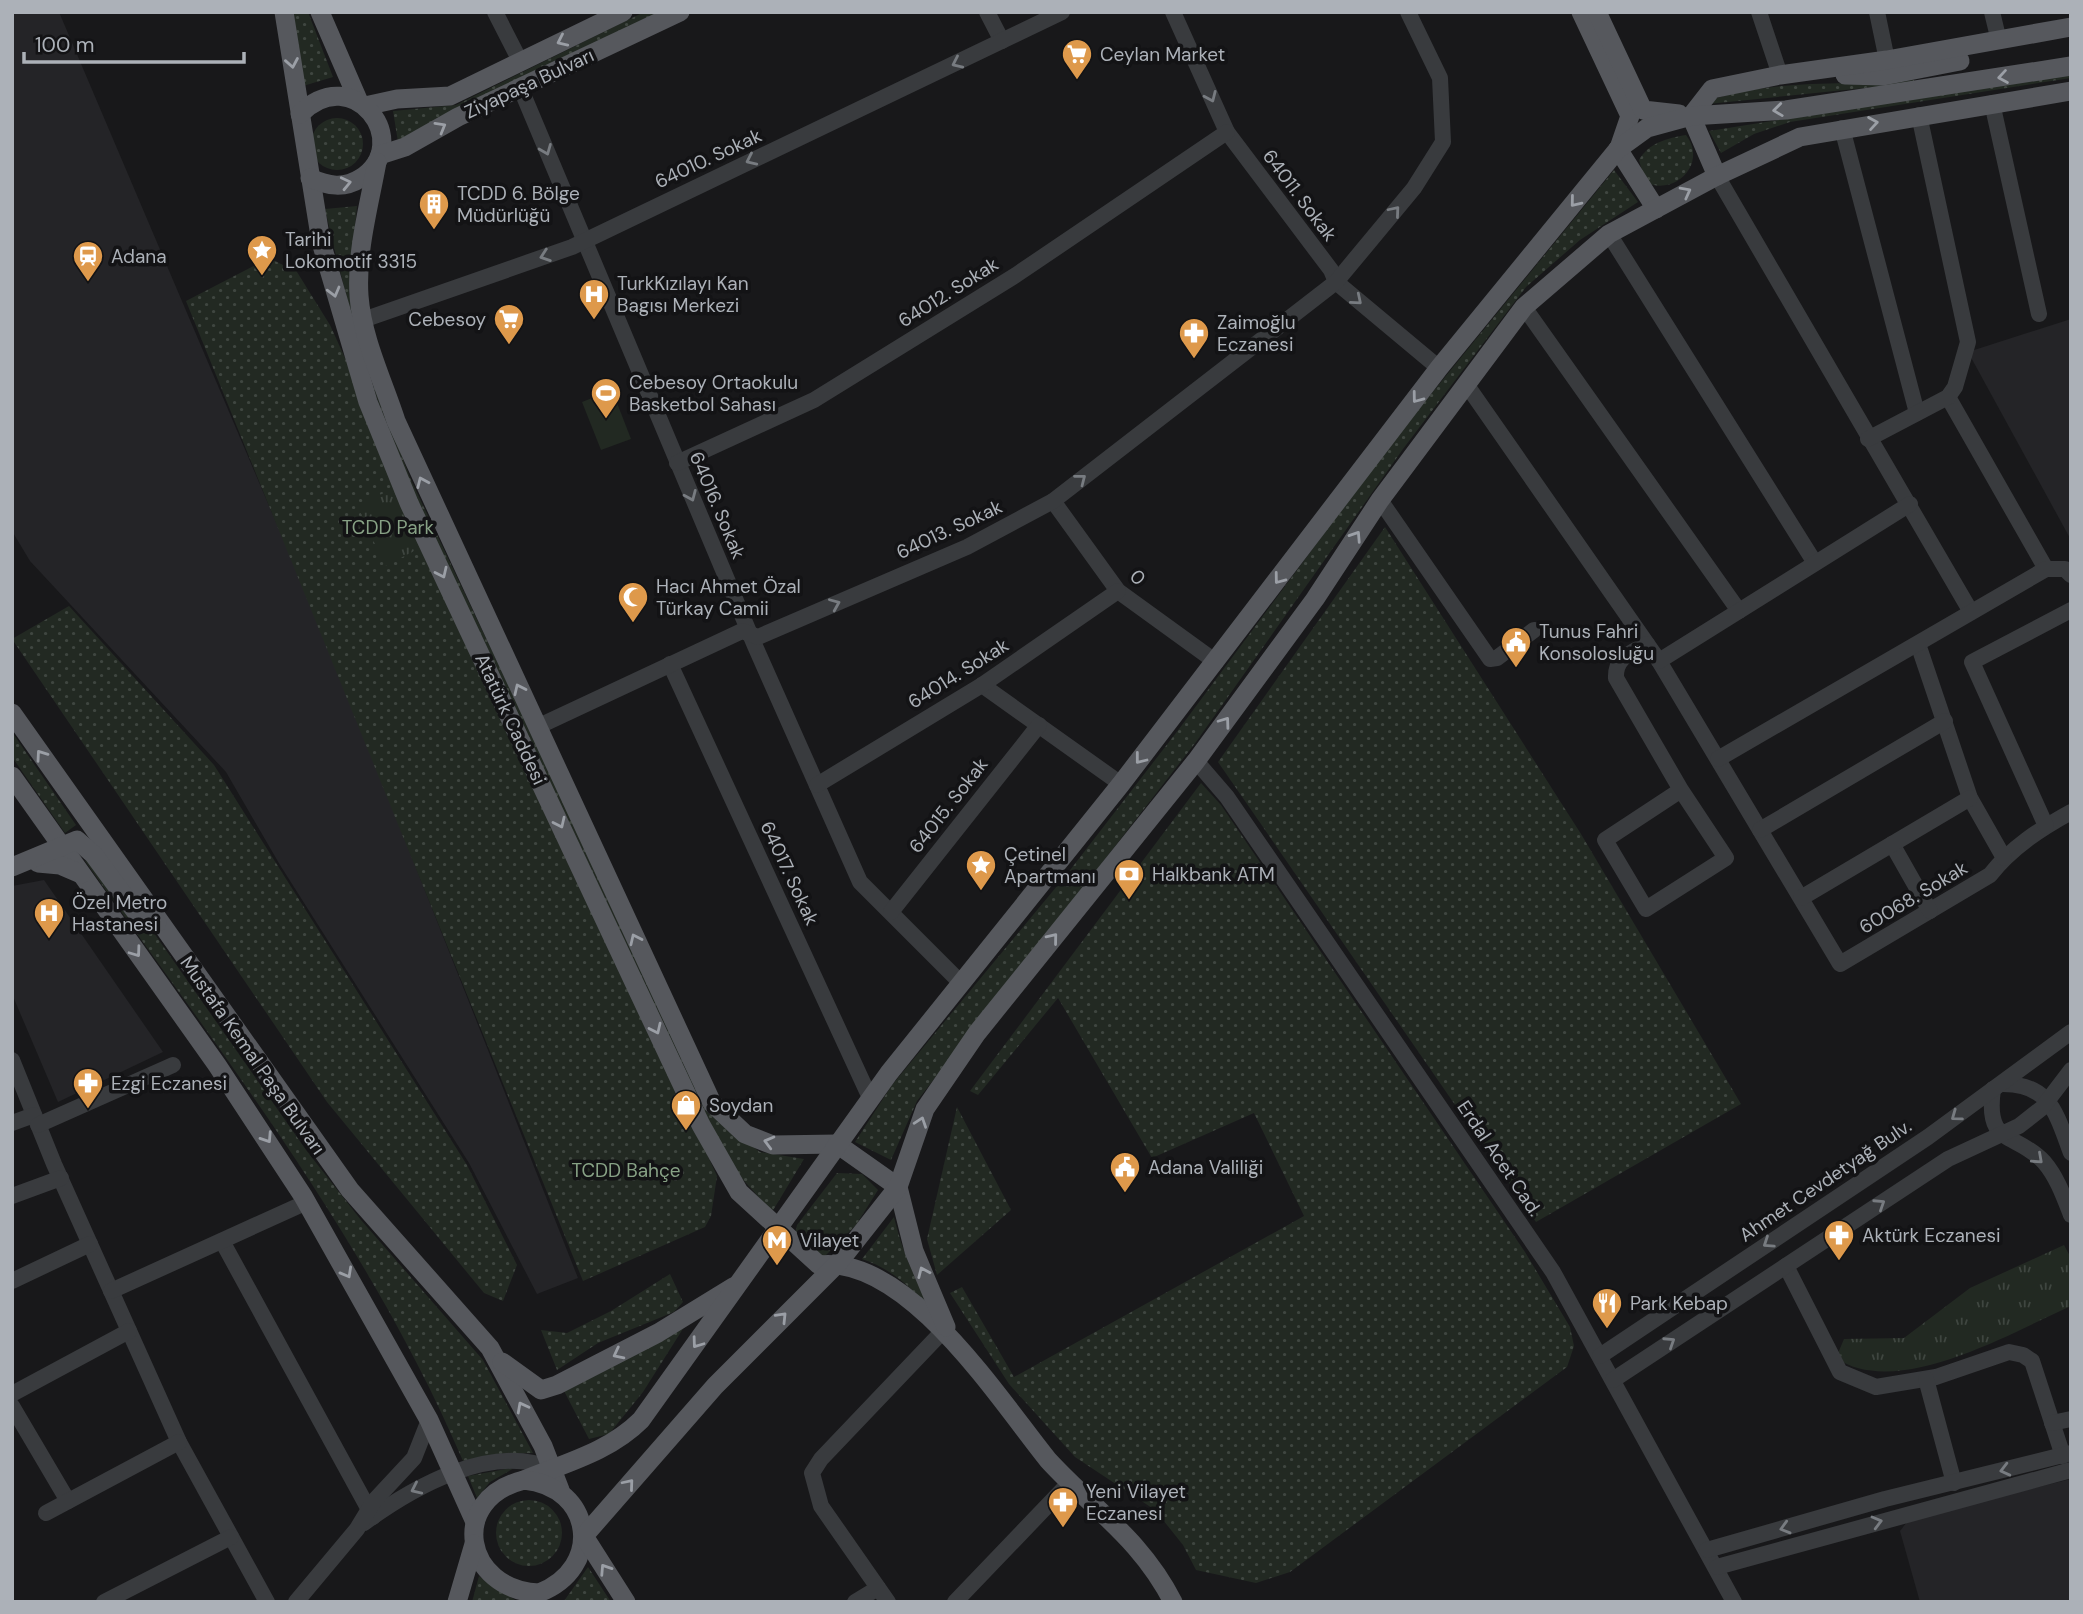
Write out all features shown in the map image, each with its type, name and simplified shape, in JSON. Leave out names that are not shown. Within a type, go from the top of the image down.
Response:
[{"type":"main road","points":[[284,12],[310,178],[340,186],[355,183],[367,174],[378,159],[382,134],[378,123],[362,104],[320,12]]},
{"type":"main road","name":"Ziyapaşa Bulvarı","points":[[362,104],[450,96],[623,12]]},
{"type":"main road","name":"Ziyapaşa Bulvarı","points":[[378,159],[520,87],[680,12]]},
{"type":"main road","points":[[1581,12],[1630,116],[1618,149]]},
{"type":"main road","points":[[1597,12],[1643,110],[1690,116],[1786,110],[2071,66]]},
{"type":"main road","points":[[457,1602],[474,1545],[475,1522],[491,1494],[506,1484],[552,1469],[625,1437],[641,1420],[780,1228],[837,1144],[1216,662],[1439,368],[1618,149],[1647,128],[1690,116],[1712,89],[1780,75],[1886,60],[2071,27]]},
{"type":"main road","points":[[1780,75],[1883,76],[2071,38]]},
{"type":"main road","points":[[474,1545],[480,1562],[492,1576],[507,1586],[541,1599],[561,1582],[580,1552],[584,1536],[715,1386],[838,1263],[898,1186],[925,1109],[977,1033],[1196,761],[1314,598],[1380,500],[1524,307],[1609,234],[1717,176],[1800,136],[2071,91]]},
{"type":"main road","points":[[300,114],[323,98],[338,95],[362,104]]},
{"type":"main road","points":[[1690,116],[1717,176]]},
{"type":"main road","points":[[1618,149],[1656,209]]},
{"type":"main road","name":"Atatürk Caddesi","points":[[378,159],[362,243],[359,295],[363,320],[401,432],[712,1103],[745,1135],[773,1145],[837,1144]]},
{"type":"main road","name":"Atatürk Caddesi","points":[[310,178],[337,301],[368,402],[409,503],[701,1125],[739,1192],[819,1265],[838,1263],[885,1281],[923,1308],[946,1333]]},
{"type":"main road","name":"Mustafa Kemal Paşa Bulvarı","points":[[12,713],[350,1190],[493,1355]]},
{"type":"main road","name":"Mustafa Kemal Paşa Bulvarı","points":[[12,776],[42,818],[69,847],[81,874],[264,1133],[311,1208],[429,1420],[475,1522]]},
{"type":"main road","points":[[12,869],[69,847],[82,833],[78,818],[57,789],[58,779]]},
{"type":"main road","points":[[36,860],[44,839],[42,818]]},
{"type":"main road","points":[[69,847],[93,855],[136,912],[161,925]]},
{"type":"main road","points":[[36,860],[60,865],[81,874]]},
{"type":"main road","points":[[837,1144],[898,1186],[914,1251],[946,1333],[1069,1483],[1100,1507],[1157,1569],[1173,1602]]},
{"type":"main road","points":[[493,1355],[541,1390],[658,1333],[740,1283]]},
{"type":"main road","points":[[493,1355],[543,1446],[560,1490]]},
{"type":"main road","points":[[524,1480],[542,1481],[560,1490],[571,1501],[580,1516],[584,1536],[626,1602]]},
{"type":"street","points":[[495,12],[520,61]]},
{"type":"street","points":[[987,12],[1002,41]]},
{"type":"street","name":"64010. Sokak","points":[[363,320],[572,247],[1062,12]]},
{"type":"street","name":"64011. Sokak","points":[[1173,12],[1227,132],[1331,270],[1336,282],[1439,368]]},
{"type":"street","name":"64013. Sokak","points":[[537,727],[741,631],[758,637],[967,547],[1052,501],[1336,282],[1414,188],[1443,142],[1440,78],[1408,12]]},
{"type":"street","points":[[1759,12],[1780,75]]},
{"type":"street","points":[[1877,12],[1886,60]]},
{"type":"street","points":[[1992,12],[1999,41]]},
{"type":"street","name":"64016. Sokak","points":[[520,87],[750,634],[860,882],[962,984]]},
{"type":"street","points":[[1992,103],[2039,314]]},
{"type":"street","points":[[1868,439],[1948,397],[1955,387],[1968,342],[1919,115]]},
{"type":"street","points":[[1842,128],[1917,413]]},
{"type":"street","name":"64012. Sokak","points":[[677,463],[814,400],[1016,275],[1227,132]]},
{"type":"street","points":[[1717,176],[1868,439],[1910,504],[1972,612]]},
{"type":"street","points":[[1609,234],[1815,564]]},
{"type":"street","points":[[1524,307],[1739,611]]},
{"type":"street","points":[[1466,384],[1659,660],[1801,898],[1970,798]]},
{"type":"street","points":[[1948,397],[2046,569]]},
{"type":"street","points":[[1380,500],[1490,659],[1497,658],[1534,630]]},
{"type":"street","name":"0","points":[[1052,501],[1118,591],[1216,662]]},
{"type":"street","points":[[1659,660],[1910,504]]},
{"type":"street","points":[[1718,759],[2046,569],[2065,569],[2071,575]]},
{"type":"street","name":"64014. Sokak","points":[[817,785],[982,685],[1118,591]]},
{"type":"street","points":[[2046,826],[1972,662],[2071,610]]},
{"type":"street","points":[[1647,644],[1622,658],[1616,667],[1616,678],[1681,790],[1726,858],[1646,909],[1605,840],[1681,790]]},
{"type":"street","points":[[1918,644],[1970,798],[2004,858]]},
{"type":"street","name":"64017. Sokak","points":[[670,664],[871,1100]]},
{"type":"street","points":[[982,685],[1121,784]]},
{"type":"street","points":[[1760,830],[1945,721]]},
{"type":"street","name":"64015. Sokak","points":[[891,912],[1039,725]]},
{"type":"street","name":"Erdal Acet Cad.","points":[[1196,761],[1227,797],[1537,1250],[1600,1356],[1734,1602]]},
{"type":"street","name":"60068. Sokak","points":[[1801,898],[1840,964],[1990,875],[2004,858],[2046,826],[2071,812]]},
{"type":"street","points":[[1892,844],[1930,911]]},
{"type":"street","name":"Ahmet Cevdetyağ Bulv.","points":[[1600,1356],[1997,1087],[2071,1032]]},
{"type":"street","points":[[12,1123],[36,1120],[173,1065]]},
{"type":"street","points":[[14,1067],[179,1442],[267,1602]]},
{"type":"street","points":[[1613,1380],[1948,1159],[2019,1126],[2048,1101],[2071,1070]]},
{"type":"street","points":[[2071,1153],[2048,1101],[2037,1090],[2020,1084],[1997,1087],[1991,1107],[1994,1123],[2002,1136],[2043,1161],[2059,1183],[2071,1215]]},
{"type":"street","points":[[12,1196],[61,1178]]},
{"type":"street","points":[[111,1291],[222,1241],[311,1208]]},
{"type":"street","points":[[222,1241],[371,1513]]},
{"type":"street","points":[[12,1281],[90,1244]]},
{"type":"street","points":[[1786,1266],[1840,1372],[1875,1387],[1926,1379],[2009,1352],[2023,1355],[2032,1361],[2052,1423],[2068,1460]]},
{"type":"street","points":[[12,1395],[129,1331]]},
{"type":"street","points":[[888,1602],[821,1506],[811,1473],[821,1459],[946,1333]]},
{"type":"street","points":[[1926,1379],[1954,1483]]},
{"type":"street","points":[[12,1406],[68,1502]]},
{"type":"street","points":[[2052,1423],[2071,1419]]},
{"type":"street","points":[[296,1602],[414,1458],[429,1420]]},
{"type":"street","points":[[46,1513],[179,1442]]},
{"type":"street","points":[[1707,1550],[1954,1483],[2068,1460]]},
{"type":"street","points":[[1717,1567],[2068,1460]]},
{"type":"street","points":[[371,1513],[401,1496],[468,1468],[526,1461],[552,1469]]},
{"type":"street","points":[[955,1602],[1069,1483]]},
{"type":"street","points":[[104,1602],[231,1537]]},
{"type":"street","points":[[855,1602],[878,1588]]},
{"type":"shaded area","points":[[12,12],[59,12],[324,635],[578,1278],[537,1294],[469,1163],[280,865],[226,772],[30,561],[12,531]]},
{"type":"shaded area","points":[[2071,319],[2071,540],[1968,352]]},
{"type":"shaded area","name":"Özel Metro Hastanesi","points":[[44,880],[163,1052],[58,1102],[12,994],[12,886]]},
{"type":"shaded area","points":[[2071,1479],[2071,1602],[1920,1602],[1900,1531],[1910,1518]]},
{"type":"green space","points":[[293,12],[308,12],[333,77],[303,86]]},
{"type":"green space","points":[[644,12],[663,12],[398,142],[393,111],[456,105]]},
{"type":"green space","points":[[2071,74],[2071,78],[1790,122],[1754,134],[1721,153],[1709,131]]},
{"type":"green space","points":[[1914,80],[1914,83],[1708,104],[1707,101],[1783,86]]},
{"type":"green space","points":[[337,118],[347,120],[355,126],[361,134],[361,154],[355,162],[347,168],[337,170],[327,168],[319,162],[313,154],[311,144],[313,134],[319,126],[327,120]]},
{"type":"green space","points":[[1686,135],[1692,146],[1693,156],[1685,175],[1667,185],[1645,182],[1639,160],[1643,154],[1659,142]]},
{"type":"green space","points":[[1614,170],[1638,202],[1580,240],[1526,287],[1403,449],[1196,742],[917,1101],[891,1160],[855,1142],[892,1085],[1067,874],[1179,729],[1392,442]]},
{"type":"green space","points":[[357,206],[349,294],[371,376],[411,480],[713,1117],[760,1152],[804,1159],[772,1212],[737,1173],[707,1119],[407,483],[361,348],[325,209]]},
{"type":"green space","name":"TCDD Bahçe","points":[[269,258],[297,272],[330,325],[717,1176],[711,1216],[705,1227],[583,1281],[186,301]]},
{"type":"green space","name":"Cebesoy Ortaokulu Basketbol Sahası","points":[[612,390],[631,439],[601,450],[582,402]]},
{"type":"green space","name":"TCDD Park","points":[[393,489],[420,548],[385,566],[357,505]]},
{"type":"green space","points":[[1385,527],[1581,834],[1741,1104],[1536,1222],[1218,762]]},
{"type":"green space","points":[[69,606],[214,765],[467,1165],[517,1265],[503,1301],[484,1293],[327,1102],[12,639]]},
{"type":"green space","points":[[12,732],[76,825],[65,833],[12,757]]},
{"type":"green space","points":[[1201,783],[1221,805],[1525,1252],[1570,1327],[1574,1346],[1567,1367],[1290,1572],[1256,1583],[1196,1570],[1183,1545],[1155,1510],[1075,1457],[1009,1384],[950,1293],[962,1287],[1014,1377],[1304,1216],[1254,1113],[1152,1158],[1058,998],[978,1095],[970,1091]]},
{"type":"green space","points":[[90,856],[129,910],[154,933],[306,1150],[361,1220],[483,1360],[533,1453],[498,1454],[463,1461],[426,1381],[384,1302],[338,1226],[240,1078],[85,861]]},
{"type":"green space","points":[[957,1107],[1011,1210],[937,1275],[927,1239]]},
{"type":"green space","points":[[837,1173],[862,1174],[878,1190],[856,1225],[824,1257],[795,1234],[797,1225]]},
{"type":"green space","points":[[894,1217],[912,1269],[938,1318],[904,1283],[885,1269],[862,1259]]},
{"type":"green space","points":[[2064,1245],[2071,1258],[2071,1306],[1987,1345],[1922,1367],[1890,1371],[1861,1369],[1836,1358],[1844,1339],[1904,1338],[1970,1288]]},
{"type":"green space","points":[[670,1274],[683,1302],[674,1312],[598,1343],[557,1370],[541,1330],[567,1333],[611,1311]]},
{"type":"green space","points":[[686,1324],[643,1392],[609,1434],[589,1439],[563,1389]]},
{"type":"green space","points":[[516,1467],[490,1482],[477,1498],[468,1476]]},
{"type":"green space","points":[[529,1500],[552,1510],[562,1533],[552,1556],[529,1566],[506,1556],[496,1533],[506,1510]]},
{"type":"green space","points":[[588,1567],[611,1602],[565,1602],[564,1601]]},
{"type":"green space","points":[[479,1576],[518,1602],[472,1602]]},
{"type":"place","name":"Ceylan Market","points":[[1077,81]]},
{"type":"place","name":"TCDD 6. Bölge Müdürlüğü","points":[[434,231]]},
{"type":"place","name":"Tarihi Lokomotif 3315","points":[[262,277]]},
{"type":"place","name":"Adana","points":[[88,283]]},
{"type":"place","name":"TurkKızılayı Kan Bagısı Merkezi","points":[[594,321]]},
{"type":"place","name":"Cebesoy","points":[[509,346]]},
{"type":"place","name":"Zaimoğlu Eczanesi","points":[[1194,360]]},
{"type":"place","name":"Cebesoy Ortaokulu Basketbol Sahası","points":[[606,420]]},
{"type":"place","name":"Hacı Ahmet Özal Türkay Camii","points":[[633,624]]},
{"type":"place","name":"Tunus Fahri Konsolosluğu","points":[[1516,669]]},
{"type":"place","name":"Çetinel Apartmanı","points":[[981,892]]},
{"type":"place","name":"Halkbank ATM","points":[[1129,901]]},
{"type":"place","name":"Özel Metro Hastanesi","points":[[49,940]]},
{"type":"place","name":"Ezgi Eczanesi","points":[[88,1110]]},
{"type":"place","name":"Soydan","points":[[686,1132]]},
{"type":"place","name":"Adana Valiliği","points":[[1125,1194]]},
{"type":"place","name":"Aktürk Eczanesi","points":[[1839,1262]]},
{"type":"place","name":"Vilayet","points":[[777,1267]]},
{"type":"place","name":"Park Kebap","points":[[1607,1330]]},
{"type":"place","name":"Yeni Vilayet Eczanesi","points":[[1063,1529]]}]
